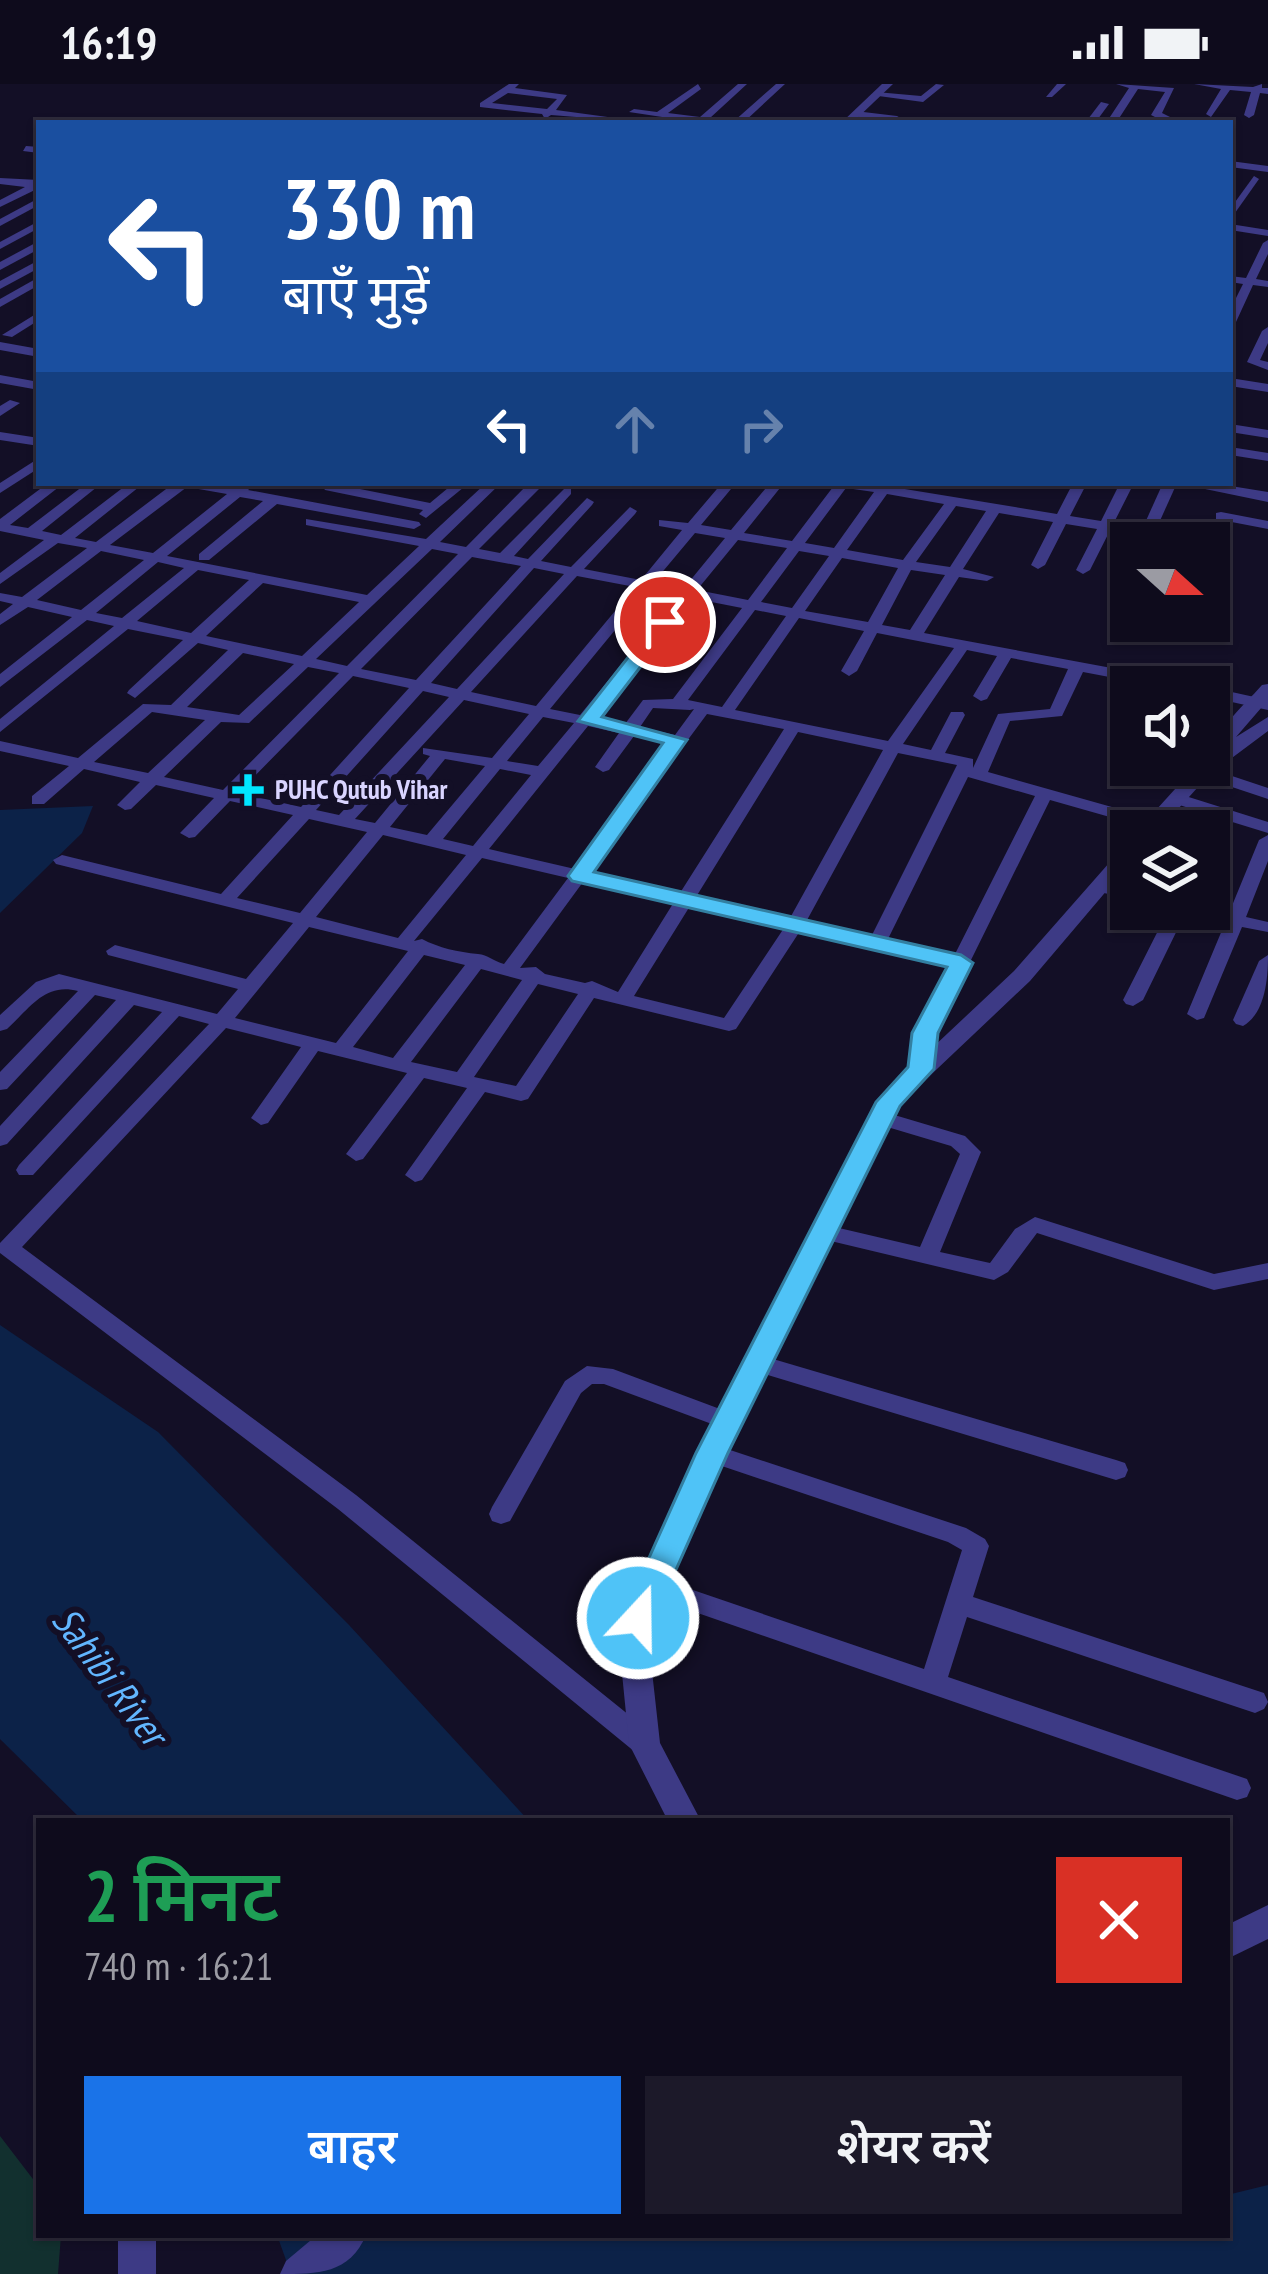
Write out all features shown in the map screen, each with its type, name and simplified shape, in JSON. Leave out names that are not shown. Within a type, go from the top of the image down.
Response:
[{"type":"street","points":[[601,107],[702,120],[743,84]]},
{"type":"street","points":[[737,120],[782,84]]},
{"type":"street","points":[[850,119],[888,84]]},
{"type":"street","points":[[1049,95],[1062,84]]},
{"type":"street","points":[[1091,120],[1106,84]]},
{"type":"street","points":[[1120,84],[1171,90],[1156,115],[1165,117],[1163,120]]},
{"type":"street","points":[[1198,84],[1268,91]]},
{"type":"street","points":[[876,94],[923,99],[940,85]]},
{"type":"street","points":[[1113,120],[1136,86]]},
{"type":"street","points":[[1211,113],[1224,86]]},
{"type":"street","points":[[539,120],[548,113],[564,98],[511,87],[483,105],[548,113],[578,120]]},
{"type":"street","points":[[659,115],[698,87]]},
{"type":"street","points":[[1249,115],[1257,103],[1251,98],[1257,87]]},
{"type":"street","points":[[850,119],[897,119]]},
{"type":"street","points":[[26,149],[36,150]]},
{"type":"street","points":[[1233,152],[1268,157]]},
{"type":"street","points":[[1233,164],[1268,169]]},
{"type":"street","points":[[1233,213],[1254,179]]},
{"type":"street","points":[[0,181],[36,190]]},
{"type":"street","points":[[0,192],[36,190]]},
{"type":"street","points":[[0,226],[36,192]]},
{"type":"street","points":[[0,204],[18,194]]},
{"type":"street","points":[[1246,194],[1268,196]]},
{"type":"street","points":[[0,226],[25,232]]},
{"type":"street","points":[[0,246],[36,226]]},
{"type":"street","points":[[1233,227],[1268,232]]},
{"type":"street","points":[[1233,316],[1268,243]]},
{"type":"street","points":[[0,267],[36,246]]},
{"type":"street","points":[[0,286],[6,277],[36,264]]},
{"type":"street","points":[[6,277],[36,282]]},
{"type":"street","points":[[1233,279],[1268,284]]},
{"type":"street","points":[[0,304],[36,283]]},
{"type":"street","points":[[4,340],[36,317]]},
{"type":"street","points":[[1268,331],[1253,362],[1268,366]]},
{"type":"street","points":[[4,340],[36,352]]},
{"type":"street","points":[[0,379],[36,385]]},
{"type":"street","points":[[1233,382],[1268,388]]},
{"type":"street","points":[[0,412],[14,404]]},
{"type":"street","points":[[22,440],[36,428]]},
{"type":"street","points":[[1233,428],[1268,434]]},
{"type":"street","points":[[0,436],[36,442]]},
{"type":"street","points":[[1233,451],[1268,457]]},
{"type":"street","points":[[0,489],[36,464]]},
{"type":"street","points":[[0,527],[53,486]]},
{"type":"street","points":[[31,533],[91,486]]},
{"type":"street","points":[[0,580],[133,486]]},
{"type":"street","points":[[0,621],[181,486]]},
{"type":"street","points":[[399,538],[459,486]]},
{"type":"street","points":[[38,800],[144,710],[176,709],[243,720],[491,486]]},
{"type":"street","points":[[189,833],[469,552],[524,486]]},
{"type":"street","points":[[431,842],[726,486]]},
{"type":"street","points":[[340,1052],[478,852],[589,721],[775,486]]},
{"type":"street","points":[[678,703],[841,486]]},
{"type":"street","points":[[861,486],[1105,526]]},
{"type":"street","points":[[1037,565],[1078,486]]},
{"type":"street","points":[[1083,570],[1125,486]]},
{"type":"street","points":[[1152,522],[1169,486]]},
{"type":"street","points":[[1202,486],[1268,497]]},
{"type":"street","points":[[330,487],[434,508]]},
{"type":"street","points":[[503,559],[573,487]]},
{"type":"street","points":[[2,678],[242,488],[274,499],[414,525]]},
{"type":"street","points":[[726,712],[882,491]]},
{"type":"street","points":[[0,727],[274,499]]},
{"type":"street","points":[[227,898],[300,812],[587,502]]},
{"type":"street","points":[[849,671],[907,565],[952,502]]},
{"type":"street","points":[[915,635],[994,509]]},
{"type":"street","points":[[343,821],[630,511]]},
{"type":"street","points":[[1221,516],[1268,525]]},
{"type":"street","points":[[311,522],[1110,671]]},
{"type":"street","points":[[664,523],[987,577]]},
{"type":"street","points":[[0,527],[154,557],[200,561],[370,600]]},
{"type":"street","points":[[135,693],[260,578]]},
{"type":"street","points":[[0,597],[676,740]]},
{"type":"street","points":[[62,860],[734,1023],[795,926],[893,746],[964,644]]},
{"type":"street","points":[[176,709],[240,647]]},
{"type":"street","points":[[981,696],[1007,652]]},
{"type":"street","points":[[877,943],[1004,716],[1056,713],[1078,665]]},
{"type":"street","points":[[1230,694],[1265,698]]},
{"type":"street","points":[[1230,733],[1265,698]]},
{"type":"street","points":[[602,767],[649,703],[678,703],[936,754],[967,762],[972,773]]},
{"type":"street","points":[[512,967],[703,708]]},
{"type":"street","points":[[936,754],[957,715]]},
{"type":"street","points":[[125,805],[216,718]]},
{"type":"street","points":[[1230,750],[1268,722]]},
{"type":"street","points":[[625,995],[794,726]]},
{"type":"street","points":[[411,747],[542,772]]},
{"type":"street","points":[[3,750],[154,776],[961,963]]},
{"type":"street","points":[[441,754],[221,1022],[4,1245],[347,1502],[645,1744]]},
{"type":"street","points":[[972,773],[1110,815]]},
{"type":"street","points":[[1230,775],[1268,794]]},
{"type":"street","points":[[1165,810],[1188,786]]},
{"type":"street","points":[[921,1069],[925,1033],[1045,793]]},
{"type":"street","points":[[1176,798],[1211,810]]},
{"type":"street","points":[[1230,816],[1268,828]]},
{"type":"street","points":[[1197,1014],[1268,840]]},
{"type":"street","points":[[676,1816],[645,1744],[635,1653],[649,1586],[822,1232],[898,1089],[1022,976],[1110,875]]},
{"type":"street","points":[[1101,886],[1110,889]]},
{"type":"street","points":[[1230,918],[1268,927]]},
{"type":"street","points":[[1133,1000],[1168,930]]},
{"type":"street","points":[[115,951],[250,986]]},
{"type":"street","points":[[356,1154],[479,959]]},
{"type":"street","points":[[1243,1020],[1268,961]]},
{"type":"street","points":[[415,1174],[536,973]]},
{"type":"street","points":[[0,1024],[50,981],[517,1095],[592,987]]},
{"type":"street","points":[[0,1084],[92,988]]},
{"type":"street","points":[[0,1138],[129,998]]},
{"type":"street","points":[[26,1170],[174,1010]]},
{"type":"street","points":[[261,1118],[311,1047]]},
{"type":"street","points":[[881,1118],[948,1137],[971,1151],[927,1256]]},
{"type":"street","points":[[822,1232],[994,1272],[1005,1265],[1024,1230],[1034,1226],[1214,1282],[1268,1271]]},
{"type":"street","points":[[756,1364],[1116,1470]]},
{"type":"street","points":[[501,1514],[573,1387],[587,1375],[604,1375],[728,1421]]},
{"type":"street","points":[[712,1453],[976,1546],[933,1682]]},
{"type":"street","points":[[649,1586],[1238,1788]]},
{"type":"street","points":[[960,1604],[1256,1701]]},
{"type":"street","points":[[1230,1941],[1268,1921]]},
{"type":"street","points":[[137,2238],[137,2274]]},
{"type":"street","points":[[299,2274],[343,2238]]},
{"type":"green space","points":[[0,2136],[36,2183],[36,2238],[61,2238],[58,2274],[0,2274]]},
{"type":"water","points":[[93,806],[82,833],[0,913],[0,810]]},
{"type":"water","name":"Sahibi River","points":[[0,1325],[158,1432],[349,1625],[526,1818],[80,1818],[0,1739]]},
{"type":"water","points":[[1268,2185],[1268,2274],[291,2274],[278,2238],[1230,2238],[1230,2194]]},
{"type":"place","name":"PUHC Qutub Vihar","points":[[248,790]]},
{"type":"route","points":[[638,1618],[644,1595],[712,1453],[861,1156],[898,1089],[921,1069],[925,1033],[961,963],[580,876],[676,740],[589,721],[665,622]]}]
